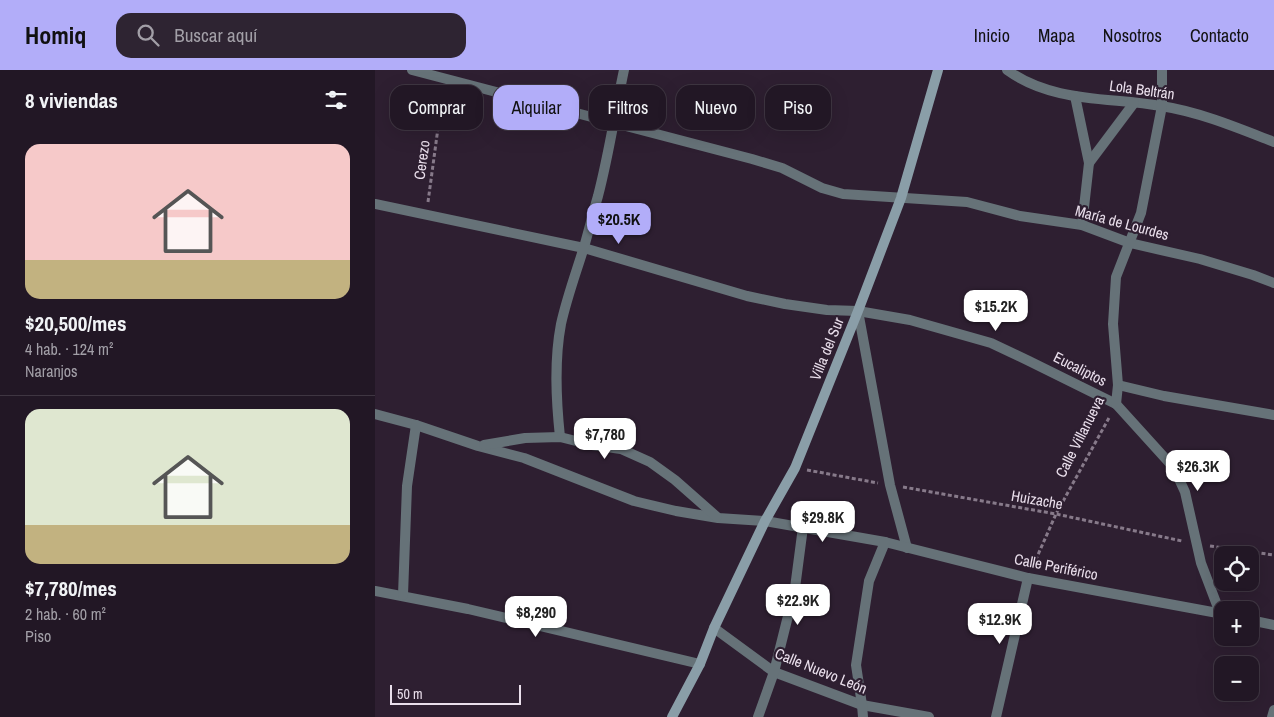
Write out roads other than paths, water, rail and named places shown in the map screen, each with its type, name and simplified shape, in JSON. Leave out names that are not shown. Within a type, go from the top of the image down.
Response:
[{"type":"street","name":"María de Lourdes","points":[[412,70],[589,116]]},
{"type":"street","points":[[621,85],[624,70]]},
{"type":"street","name":"Villa del Sur","points":[[672,717],[700,664],[714,628],[765,522],[795,468],[901,198],[939,70]]},
{"type":"street","name":"Lola Beltrán","points":[[1007,70],[1033,85],[1055,93],[1162,106],[1222,122],[1274,142]]},
{"type":"street","name":"Calle Villanueva","points":[[1117,404],[1118,385],[1113,324],[1116,277],[1141,213],[1162,106],[1162,70]]},
{"type":"street","points":[[1075,96],[1089,162],[1082,226]]},
{"type":"street","points":[[1089,162],[1134,103]]},
{"type":"street","points":[[560,437],[556,399],[559,341],[567,300],[584,248],[606,164],[611,130]]},
{"type":"street","name":"María de Lourdes","points":[[641,130],[774,166],[822,188],[843,194],[967,202],[1021,216],[1082,226],[1130,243],[1200,259],[1253,275],[1274,284]]},
{"type":"street","name":"Eucaliptos","points":[[375,204],[584,248],[747,296],[785,304],[827,310],[858,310],[910,320],[991,343],[1117,404]]},
{"type":"street","points":[[858,310],[890,485],[907,548]]},
{"type":"street","name":"Eucaliptos","points":[[1118,385],[1164,396],[1274,415]]},
{"type":"street","points":[[1117,404],[1174,468],[1185,492],[1201,563],[1216,601]]},
{"type":"street","name":"Calle Periférico","points":[[375,414],[523,458],[634,501],[676,511],[718,518],[803,527],[885,542],[1028,578],[1214,613]]},
{"type":"street","points":[[403,595],[407,486],[416,425]]},
{"type":"street","points":[[478,446],[525,438],[560,437],[621,450],[650,462],[675,480],[718,518]]},
{"type":"street","points":[[758,717],[774,672],[795,588],[803,527]]},
{"type":"street","points":[[863,717],[856,665],[869,581],[885,542]]},
{"type":"street","points":[[996,717],[1028,578]]},
{"type":"street","points":[[375,591],[403,595],[700,664]]},
{"type":"street","points":[[1259,622],[1274,625]]},
{"type":"street","name":"Calle Nuevo León","points":[[714,628],[774,672],[862,705],[929,717]]},
{"type":"street","points":[[1272,717],[1274,710]]}]
